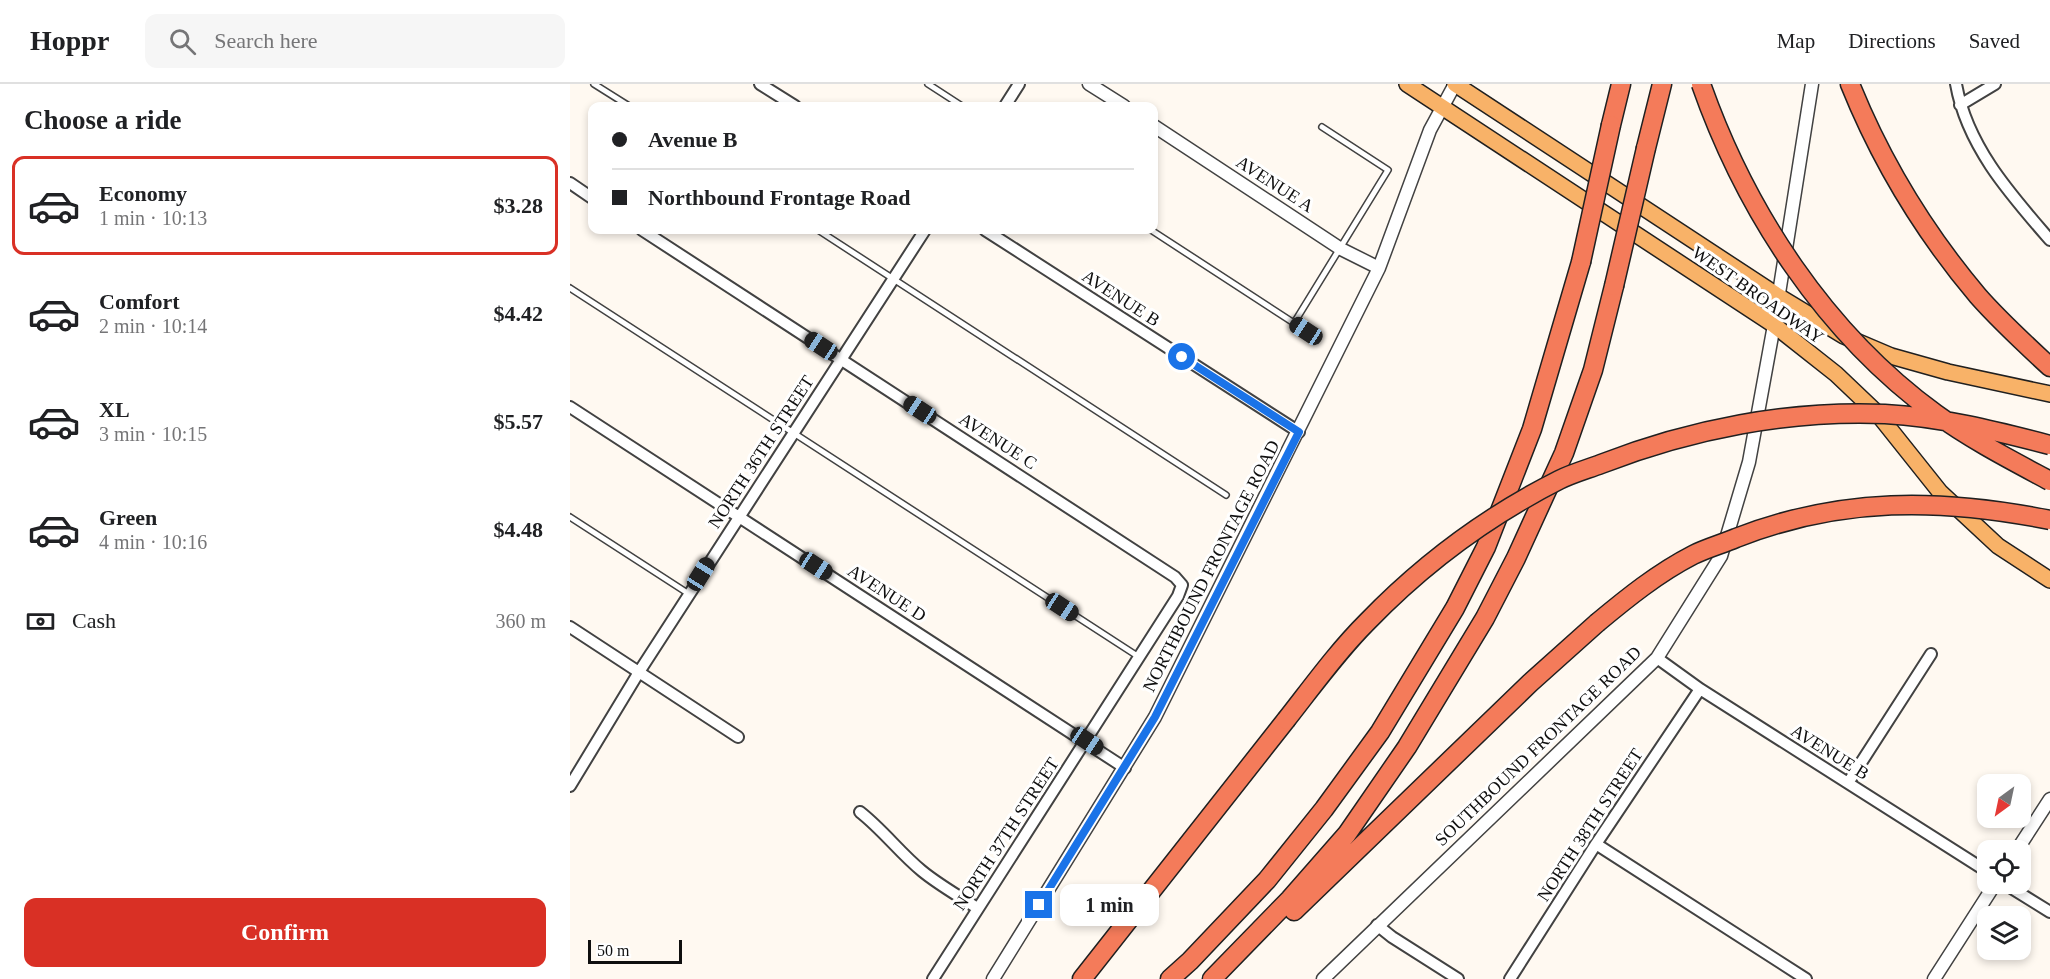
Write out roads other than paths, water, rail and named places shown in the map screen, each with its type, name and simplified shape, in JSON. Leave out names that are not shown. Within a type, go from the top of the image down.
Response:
[{"type":"highway","points":[[1170,979],[1267,880],[1324,809],[1380,732],[1455,608],[1486,547],[1532,429],[1581,262],[1621,84]]},
{"type":"highway","points":[[1212,979],[1290,899],[1347,834],[1407,747],[1485,618],[1516,558],[1564,453],[1593,370],[1662,84]]},
{"type":"highway","points":[[1701,84],[1708,105],[1748,194],[1773,236],[1810,289],[1847,335],[1892,379],[1936,414],[1991,450],[2050,481]]},
{"type":"highway","points":[[1850,84],[1883,156],[1924,226],[1979,297],[2050,367]]},
{"type":"highway","points":[[1082,979],[1327,668],[1367,622],[1424,569],[1486,521],[1561,479],[1626,454],[1685,436],[1739,424],[1827,414],[1887,414],[1954,422],[2050,445]]},
{"type":"highway","points":[[1242,949],[1278,928],[1506,707],[1597,623],[1638,590],[1694,554],[1769,525],[1843,508],[1917,504],[1980,508],[2050,520]]},
{"type":"main road","name":"WEST BROADWAY","points":[[1407,84],[1774,325],[1836,374],[1877,413],[1940,492],[1998,546],[2050,580]]},
{"type":"main road","name":"WEST BROADWAY","points":[[1455,84],[1778,296],[1844,336],[1891,356],[1948,372],[2050,394]]},
{"type":"street","points":[[760,84],[789,102]]},
{"type":"street","points":[[1008,102],[1019,84]]},
{"type":"street","points":[[1089,84],[1118,102]]},
{"type":"street","name":"NORTHBOUND FRONTAGE ROAD","points":[[993,979],[1155,717],[1379,268],[1430,130],[1455,84]]},
{"type":"street","name":"SOUTHBOUND FRONTAGE ROAD","points":[[1323,979],[1657,658],[1721,556],[1749,462],[1774,325],[1812,84]]},
{"type":"street","points":[[1956,84],[1968,127],[1984,155],[2050,240]]},
{"type":"street","points":[[1960,105],[1995,84]]},
{"type":"street","name":"AVENUE A","points":[[1158,129],[1341,249],[1379,268]]},
{"type":"street","points":[[570,183],[588,195]]},
{"type":"street","name":"AVENUE C","points":[[648,234],[1175,577],[1182,585]]},
{"type":"street","name":"NORTH 36TH STREET","points":[[570,786],[639,672],[922,234]]},
{"type":"street","name":"AVENUE B","points":[[991,234],[1299,432]]},
{"type":"street","name":"AVENUE D","points":[[570,407],[1087,741],[1125,768]]},
{"type":"street","name":"NORTH 37TH STREET","points":[[933,979],[1087,741],[1178,596],[1182,585]]},
{"type":"street","points":[[570,627],[738,738]]},
{"type":"street","points":[[1848,783],[1931,654]]},
{"type":"street","name":"AVENUE B","points":[[1657,658],[1700,689],[1977,865]]},
{"type":"street","name":"NORTH 38TH STREET","points":[[1510,979],[1596,844],[1700,689]]},
{"type":"street","points":[[2023,840],[2050,799]]},
{"type":"street","points":[[860,812],[922,872],[977,908]]},
{"type":"street","points":[[1596,844],[1806,979]]},
{"type":"street","points":[[1934,979],[1989,894]]},
{"type":"street","points":[[2022,894],[2050,912]]},
{"type":"street","points":[[1377,925],[1458,979]]},
{"type":"lane","points":[[594,84],[623,102]]},
{"type":"lane","points":[[928,84],[956,102]]},
{"type":"lane","points":[[1294,323],[1388,170],[1322,127]]},
{"type":"lane","points":[[824,234],[1226,495]]},
{"type":"lane","points":[[1157,234],[1317,338]]},
{"type":"lane","points":[[570,288],[1139,657]]},
{"type":"lane","points":[[570,517],[689,594]]}]
